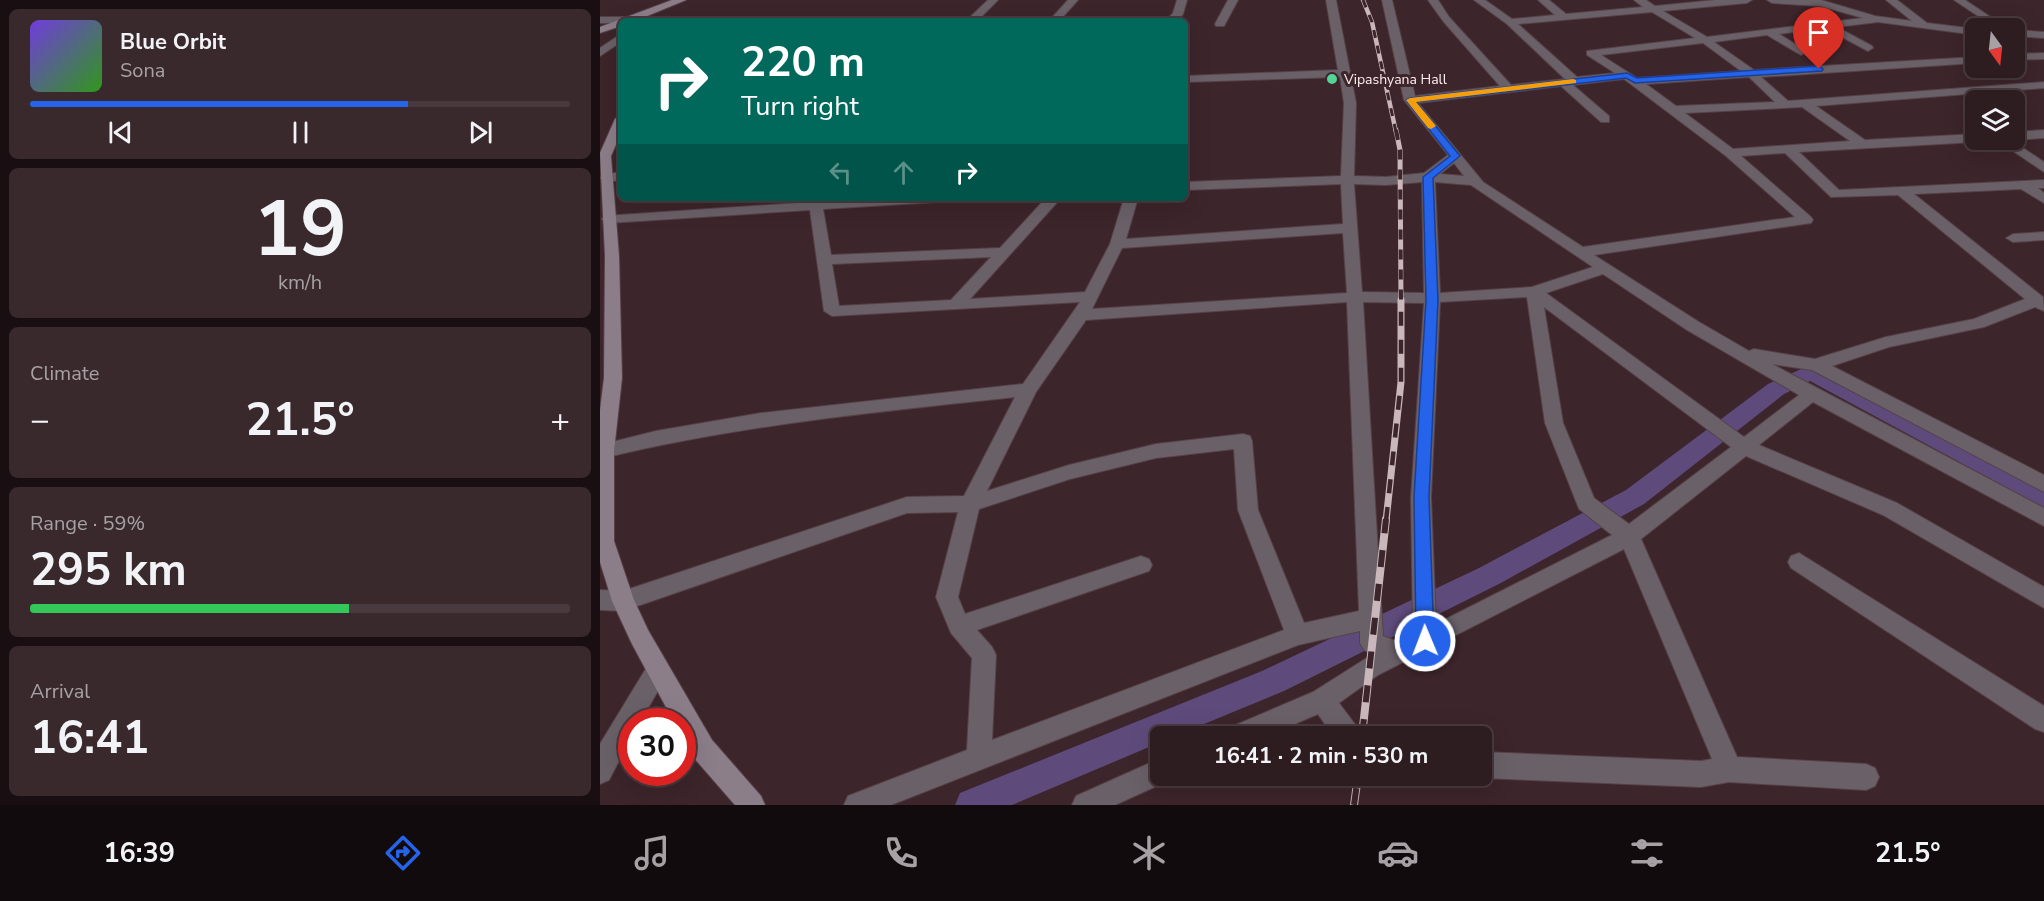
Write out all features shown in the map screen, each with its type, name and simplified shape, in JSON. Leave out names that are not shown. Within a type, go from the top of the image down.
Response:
[{"type":"street","points":[[974,18],[993,0]]},
{"type":"street","points":[[1057,18],[1073,0]]},
{"type":"street","points":[[1174,18],[1178,14],[1182,0]]},
{"type":"street","points":[[1220,24],[1233,0]]},
{"type":"street","points":[[1331,0],[1350,103],[1347,180],[1372,643],[1401,653]]},
{"type":"street","points":[[1387,0],[1410,100],[1475,181],[1693,326],[1812,394],[2044,518]]},
{"type":"street","points":[[1433,0],[1446,19],[1509,89]]},
{"type":"street","points":[[1479,0],[1510,22],[1605,119]]},
{"type":"street","points":[[1543,0],[1564,17]]},
{"type":"street","points":[[1639,0],[1705,40],[1751,73],[1785,105]]},
{"type":"street","points":[[1510,22],[1747,0]]},
{"type":"street","points":[[1772,0],[1820,1],[1878,19],[1924,24],[1965,32]]},
{"type":"street","points":[[1891,0],[1924,24]]},
{"type":"street","points":[[1959,0],[1987,18]]},
{"type":"street","points":[[644,17],[677,1]]},
{"type":"street","points":[[667,18],[677,1]]},
{"type":"street","points":[[1581,252],[1806,220],[1730,153],[1631,78],[1591,53],[1878,19]]},
{"type":"street","points":[[600,20],[618,21]]},
{"type":"street","points":[[600,30],[618,24]]},
{"type":"street","points":[[1826,25],[1868,48]]},
{"type":"street","points":[[1769,32],[1801,52]]},
{"type":"street","points":[[2025,34],[2044,35]]},
{"type":"street","points":[[600,53],[618,39]]},
{"type":"street","points":[[2025,57],[2044,56]]},
{"type":"street","points":[[1410,100],[1569,82],[1965,61]]},
{"type":"street","points":[[1188,79],[1346,73]]},
{"type":"street","points":[[1674,110],[1805,104],[2044,85]]},
{"type":"street","points":[[1805,104],[1862,144]]},
{"type":"street","points":[[618,126],[605,156],[614,177],[609,219],[613,378],[604,451],[604,541],[623,601],[658,670],[703,749],[753,805]]},
{"type":"street","points":[[2025,135],[2044,134]]},
{"type":"street","points":[[1730,153],[1965,139]]},
{"type":"street","points":[[1788,149],[1836,194],[2044,184]]},
{"type":"street","points":[[2018,150],[2044,168]]},
{"type":"street","points":[[1428,177],[1455,156]]},
{"type":"street","points":[[1425,641],[1421,497],[1432,298],[1428,177]]},
{"type":"street","points":[[1188,186],[1347,180],[1386,181],[1428,177],[1475,181]]},
{"type":"street","points":[[2024,185],[2044,199]]},
{"type":"street","points":[[1901,191],[2040,303]]},
{"type":"street","points":[[609,219],[892,201]]},
{"type":"street","points":[[956,304],[1051,201]]},
{"type":"street","points":[[979,757],[984,655],[959,626],[947,597],[970,504],[1028,390],[1081,315],[1091,297],[1117,244],[1130,201]]},
{"type":"street","points":[[816,206],[832,311],[1091,297]]},
{"type":"street","points":[[1117,244],[1351,228]]},
{"type":"street","points":[[2013,238],[2044,236]]},
{"type":"street","points":[[825,260],[1004,252]]},
{"type":"street","points":[[1081,315],[1355,297],[1432,298],[1534,292],[1605,268]]},
{"type":"street","points":[[1534,292],[1744,447],[1890,509],[2044,598]]},
{"type":"street","points":[[1534,292],[1554,423],[1586,503],[1629,536],[1729,769]]},
{"type":"street","points":[[1816,365],[1886,342],[1978,323],[2040,303]]},
{"type":"street","points":[[1740,353],[1816,365],[2044,484]]},
{"type":"street","points":[[604,451],[639,442],[789,415],[1028,390]]},
{"type":"street","points":[[1263,726],[1322,700],[1370,667],[1629,536],[1812,394]]},
{"type":"street","points":[[600,600],[623,601],[907,505],[970,504],[1069,472],[1156,451],[1243,441],[1248,510],[1297,636]]},
{"type":"street","points":[[1799,562],[2044,720]]},
{"type":"street","points":[[959,626],[1141,565]]},
{"type":"street","points":[[857,805],[1297,636],[1371,619]]},
{"type":"street","points":[[600,771],[610,734],[658,670]]},
{"type":"street","points":[[1322,700],[1341,726]]},
{"type":"street","points":[[1492,765],[1701,774],[1729,769],[1866,777]]},
{"type":"street","points":[[1085,805],[1150,776]]},
{"type":"waterway","points":[[972,805],[1273,681],[1489,576],[1635,497],[1776,389],[1810,372],[2044,498]]},
{"type":"railway","points":[[1363,0],[1372,22],[1396,132]]},
{"type":"railway","points":[[1396,130],[1400,150],[1401,301]]},
{"type":"railway","points":[[1386,521],[1401,382],[1401,301]]},
{"type":"railway","points":[[1363,726],[1386,519]]},
{"type":"railway","points":[[1354,805],[1357,786]]},
{"type":"slow traffic","points":[[1431,126],[1410,100],[1573,81]]},
{"type":"place","name":"Vipashyana Hall","points":[[1332,79]]},
{"type":"route","points":[[1425,641],[1421,497],[1432,300],[1428,177],[1455,156],[1410,100],[1627,75],[1635,81],[1819,69]]}]
